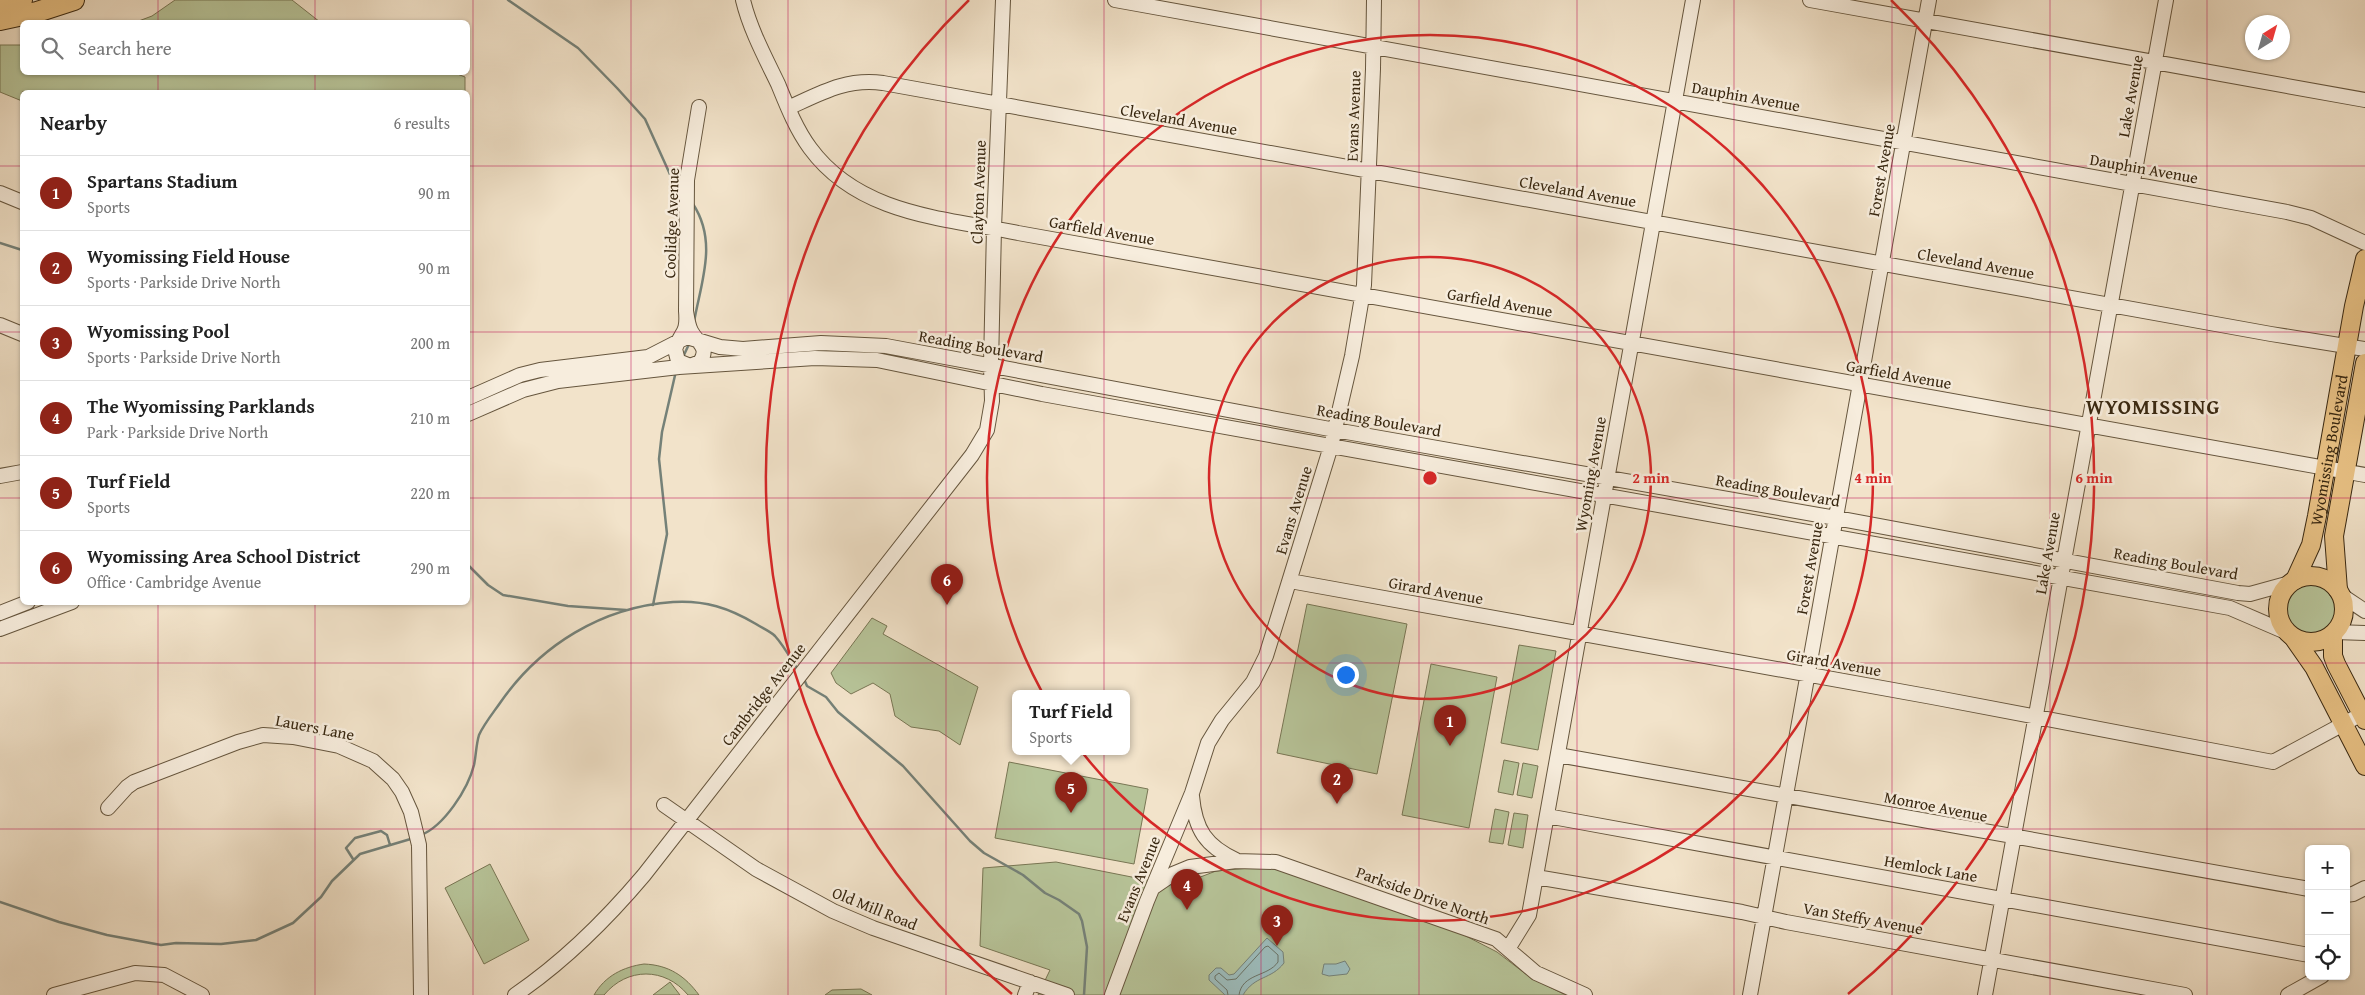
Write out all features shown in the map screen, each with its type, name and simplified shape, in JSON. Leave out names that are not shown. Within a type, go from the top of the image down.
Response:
[{"type":"highway","points":[[0,6],[22,0]]},
{"type":"highway","points":[[0,20],[37,12],[74,0]]},
{"type":"main road","name":"Wyomissing Boulevard","points":[[2293,581],[2311,544],[2354,306],[2365,259]]},
{"type":"main road","name":"Wyomissing Boulevard","points":[[2339,592],[2334,536],[2347,472],[2365,363]]},
{"type":"main road","points":[[2364,717],[2333,656],[2334,633],[2342,620],[2344,612],[2339,592],[2328,581],[2319,577],[2309,576],[2293,581],[2282,592],[2278,607],[2279,619],[2314,668],[2365,766]]},
{"type":"main road","points":[[2291,635],[2306,642],[2316,642],[2334,633]]},
{"type":"street","name":"Garfield Avenue","points":[[743,0],[751,25],[803,138],[819,159],[839,179],[876,202],[901,210],[1631,344],[2365,475]]},
{"type":"street","name":"Clayton Avenue","points":[[992,384],[990,365],[1003,0]]},
{"type":"street","name":"Dauphin Avenue","points":[[1115,0],[2288,212],[2311,218],[2365,242]]},
{"type":"street","name":"Evans Avenue","points":[[1112,995],[1192,793],[1203,757],[1214,732],[1258,673],[1290,581],[1331,446],[1352,356],[1362,295],[1374,0]]},
{"type":"street","name":"Wyoming Avenue","points":[[1508,949],[1526,922],[1536,877],[1693,0]]},
{"type":"street","points":[[1810,0],[2365,100]]},
{"type":"street","name":"Forest Avenue","points":[[1750,995],[1929,0]]},
{"type":"street","name":"Lake Avenue","points":[[1985,995],[2153,62],[2166,0]]},
{"type":"street","name":"Cleveland Avenue","points":[[788,108],[834,87],[856,81],[883,83],[2110,305],[2365,349]]},
{"type":"street","name":"Coolidge Avenue","points":[[686,311],[689,325],[703,345],[704,354],[698,364],[690,366],[682,364],[676,358],[675,349],[686,330],[686,311],[688,180],[699,107]]},
{"type":"street","points":[[0,193],[20,201]]},
{"type":"street","points":[[0,325],[20,333]]},
{"type":"street","name":"Reading Boulevard","points":[[470,397],[520,375],[540,370],[648,356],[661,352],[687,337],[720,346],[743,348],[853,343],[886,346],[1334,430],[1836,518],[2238,593],[2250,594],[2293,581]]},
{"type":"street","name":"Reading Boulevard","points":[[470,413],[522,390],[558,381],[690,366],[815,358],[870,360],[1605,496],[2230,608],[2291,635]]},
{"type":"street","name":"Cambridge Avenue","points":[[515,995],[555,966],[590,934],[644,874],[686,821],[980,444],[991,416],[992,384]]},
{"type":"street","points":[[0,476],[20,472]]},
{"type":"street","name":"Girard Avenue","points":[[1290,581],[2273,762],[2342,724],[2364,717]]},
{"type":"street","points":[[2339,592],[2365,611]]},
{"type":"street","points":[[0,613],[20,605]]},
{"type":"street","points":[[0,629],[64,605]]},
{"type":"street","points":[[2334,633],[2365,633]]},
{"type":"street","name":"Lauers Lane","points":[[108,808],[126,787],[134,782],[238,742],[263,735],[293,737],[339,746],[364,756],[393,779],[406,801],[418,838],[421,995]]},
{"type":"street","name":"Monroe Avenue","points":[[1558,755],[2014,838],[2305,888]]},
{"type":"street","points":[[1192,793],[1194,815],[1202,834],[1217,851],[1236,861]]},
{"type":"street","name":"Old Mill Road","points":[[664,804],[756,869],[833,911],[1028,989],[1067,995]]},
{"type":"street","name":"Hemlock Lane","points":[[1547,816],[2305,954]]},
{"type":"street","name":"Parkside Drive North","points":[[1153,888],[1173,874],[1190,867],[1236,861],[1267,860],[1292,866],[1496,939],[1536,973],[1584,995]]},
{"type":"street","name":"Van Steffy Avenue","points":[[1536,877],[2185,995]]},
{"type":"street","points":[[2350,894],[2365,888]]},
{"type":"street","points":[[61,994],[135,973],[164,975],[202,995]]},
{"type":"street","points":[[2288,995],[2315,980]]},
{"type":"green space","points":[[175,0],[292,0],[317,20],[141,20],[152,16]]},
{"type":"green space","points":[[0,45],[20,45],[20,75],[460,75],[465,77],[465,90],[20,90],[20,100],[0,92]]},
{"type":"green space","points":[[2305,583],[2315,583],[2329,590],[2336,604],[2336,614],[2329,628],[2315,635],[2305,635],[2295,631],[2288,624],[2284,614],[2284,604],[2288,594],[2295,587]]},
{"type":"green space","points":[[1307,604],[1407,624],[1377,774],[1277,753]]},
{"type":"green space","points":[[872,618],[887,626],[883,634],[978,687],[960,745],[939,731],[911,727],[895,716],[890,694],[873,683],[851,694],[836,683],[831,673]]},
{"type":"green space","points":[[1519,645],[1556,651],[1538,750],[1501,743]]},
{"type":"green space","points":[[1431,664],[1497,677],[1469,828],[1402,815]]},
{"type":"green space","points":[[1504,760],[1519,763],[1513,795],[1498,792]]},
{"type":"green space","points":[[1009,762],[1148,789],[1134,864],[995,838]]},
{"type":"green space","points":[[1523,763],[1538,766],[1532,798],[1517,795]]},
{"type":"green space","points":[[1495,809],[1509,812],[1503,844],[1489,842]]},
{"type":"green space","points":[[1514,813],[1528,815],[1523,848],[1508,845]]},
{"type":"green space","points":[[1056,862],[1177,886],[1216,871],[1261,867],[1280,870],[1460,933],[1497,952],[1531,978],[1566,995],[1038,995],[1050,970],[980,946],[983,868]]},
{"type":"green space","points":[[490,864],[529,940],[484,964],[445,888]]},
{"type":"green space","points":[[644,964],[669,969],[688,982],[699,995],[688,995],[668,979],[646,974],[624,979],[604,995],[594,995],[598,988],[615,974],[629,967]]},
{"type":"green space","points":[[670,982],[680,995],[653,995]]},
{"type":"green space","points":[[861,989],[872,995],[825,995],[832,990]]},
{"type":"water","points":[[1267,938],[1283,952],[1284,963],[1274,972],[1253,984],[1243,995],[1225,995],[1209,980],[1209,975],[1216,968],[1221,968],[1229,975],[1234,974]]},
{"type":"water","points":[[1345,961],[1350,969],[1347,974],[1329,976],[1322,974],[1324,964],[1336,964]]},
{"type":"waterway","points":[[508,0],[578,48],[617,88],[645,119],[673,181],[682,192]]},
{"type":"waterway","points":[[693,204],[701,218],[706,247],[706,262],[694,322]]},
{"type":"waterway","points":[[0,243],[20,249]]},
{"type":"waterway","points":[[683,357],[690,342]]},
{"type":"waterway","points":[[653,605],[667,534],[659,459],[662,432],[676,371]]},
{"type":"waterway","points":[[470,567],[488,585],[503,595],[568,606],[626,610]]},
{"type":"waterway","points":[[421,835],[438,824],[461,795],[471,775],[479,735],[516,682],[534,663],[554,647],[598,621],[647,605],[696,602],[716,606],[746,618],[773,634],[798,670]]},
{"type":"waterway","points":[[804,679],[807,686],[826,697],[838,712],[903,766],[970,841],[984,853],[1023,875],[1045,893],[1079,914],[1087,947],[1084,995]]},
{"type":"waterway","points":[[353,859],[346,848],[355,838],[381,831],[387,835],[390,845]]},
{"type":"waterway","points":[[0,902],[59,922],[107,935],[161,945],[176,943],[221,944],[256,940],[293,923],[321,897],[332,881],[360,854],[414,838]]},
{"type":"place","name":"Wyomissing Area School District","points":[[947,605]]},
{"type":"place","name":"Spartans Stadium","points":[[1450,746]]},
{"type":"place","name":"Wyomissing Field House","points":[[1337,804]]},
{"type":"place","name":"Turf Field","points":[[1071,813]]},
{"type":"place","name":"The Wyomissing Parklands","points":[[1187,910]]},
{"type":"place","name":"Wyomissing Pool","points":[[1277,946]]},
{"type":"district","name":"WYOMISSING","points":[[2153,407]]}]
